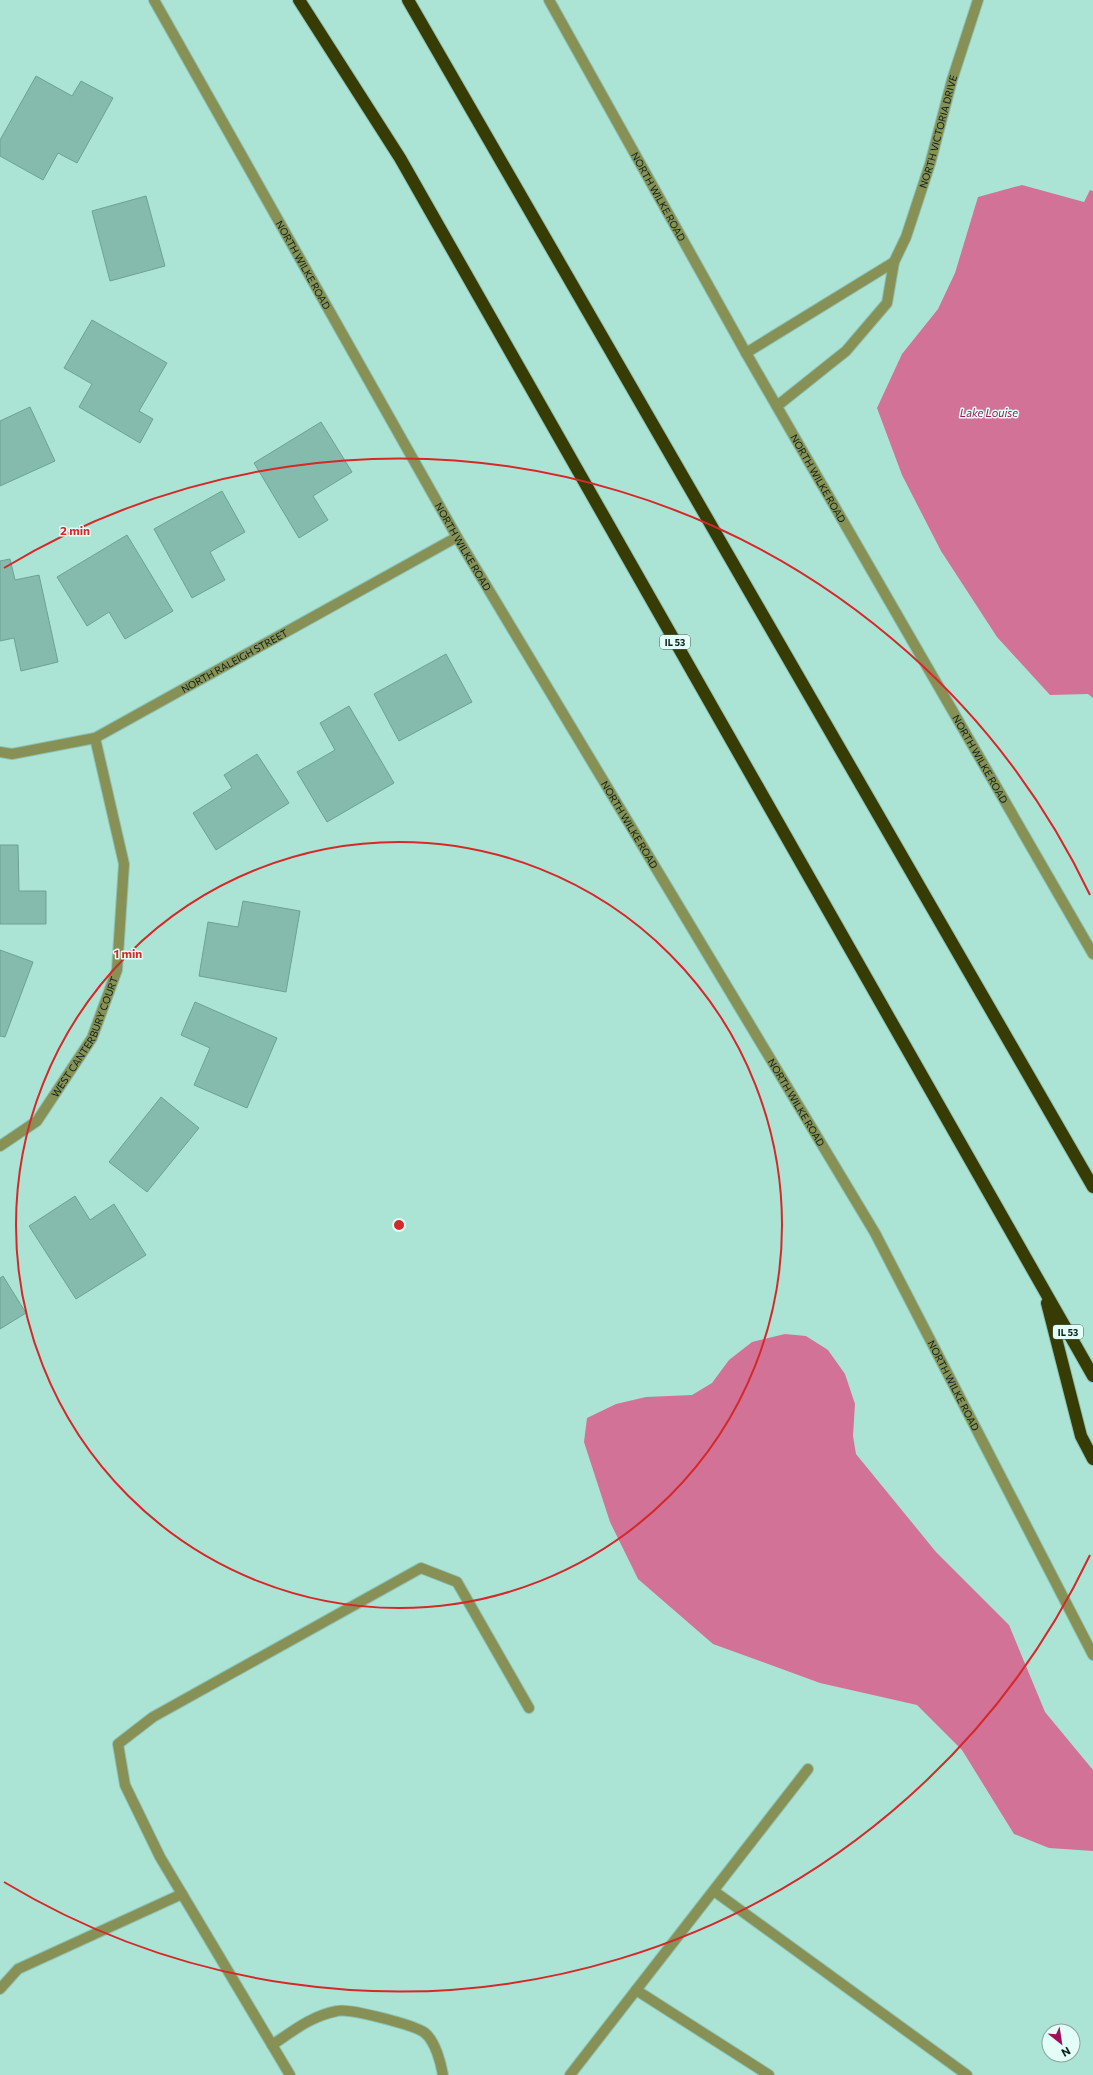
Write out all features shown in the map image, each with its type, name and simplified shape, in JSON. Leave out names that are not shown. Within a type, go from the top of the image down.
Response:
[{"type":"highway","name":"IL 53","points":[[298,0],[404,165],[1093,1376]]},
{"type":"highway","points":[[408,0],[1093,1187]]},
{"type":"highway","points":[[1043,1289],[1081,1436],[1093,1459]]},
{"type":"street","name":"NORTH WILKE ROAD","points":[[154,0],[457,537],[875,1234],[1093,1655]]},
{"type":"street","name":"NORTH WILKE ROAD","points":[[549,0],[746,353],[1093,954]]},
{"type":"street","name":"NORTH VICTORIA DRIVE","points":[[777,406],[846,351],[887,303],[894,262],[906,237],[930,164],[952,80],[978,0]]},
{"type":"street","points":[[746,353],[894,262]]},
{"type":"street","name":"NORTH RALEIGH STREET","points":[[0,752],[12,754],[95,738],[457,537]]},
{"type":"street","name":"WEST CANTERBURY COURT","points":[[0,1146],[37,1121],[92,1038],[117,970],[124,864],[95,738]]},
{"type":"street","points":[[290,2075],[160,1857],[125,1785],[118,1744],[153,1717],[421,1568],[458,1582],[529,1708]]},
{"type":"street","points":[[570,2075],[808,1769]]},
{"type":"street","points":[[714,1891],[967,2075]]},
{"type":"street","points":[[0,1989],[18,1969],[182,1894]]},
{"type":"street","points":[[636,1990],[769,2075]]},
{"type":"street","points":[[272,2045],[311,2018],[339,2010],[362,2014],[393,2020],[426,2033],[440,2058],[443,2075]]},
{"type":"water","name":"Lake Louise","points":[[1022,185],[1084,202],[1090,190],[1093,191],[1093,698],[1088,694],[1050,695],[997,637],[941,551],[902,475],[877,408],[902,354],[938,309],[955,273],[978,197]]},
{"type":"water","points":[[785,1334],[806,1336],[828,1350],[845,1374],[855,1404],[853,1436],[856,1454],[936,1552],[1009,1625],[1045,1712],[1093,1770],[1093,1851],[1049,1848],[1014,1834],[962,1750],[917,1705],[820,1683],[713,1644],[638,1579],[610,1522],[584,1442],[587,1418],[616,1404],[646,1397],[692,1395],[712,1383],[729,1360],[752,1342]]},
{"type":"building","points":[[36,76],[72,96],[81,81],[113,98],[77,163],[58,153],[43,180],[0,156],[0,140]]},
{"type":"building","points":[[146,196],[165,266],[110,281],[92,211]]},
{"type":"building","points":[[92,320],[167,363],[139,411],[153,419],[140,443],[79,407],[92,384],[64,368]]},
{"type":"building","points":[[30,407],[55,461],[0,486],[0,421]]},
{"type":"building","points":[[321,422],[352,472],[313,496],[328,520],[299,538],[254,463]]},
{"type":"building","points":[[222,491],[245,532],[210,552],[225,580],[192,598],[154,529]]},
{"type":"building","points":[[127,535],[173,611],[125,639],[109,612],[87,626],[57,577]]},
{"type":"building","points":[[10,559],[15,580],[39,575],[58,662],[21,671],[14,638],[0,641],[0,561]]},
{"type":"building","points":[[446,654],[472,702],[399,741],[374,694]]},
{"type":"building","points":[[349,706],[394,783],[327,822],[297,772],[335,750],[320,723]]},
{"type":"building","points":[[257,754],[289,803],[216,850],[193,813],[232,788],[224,775]]},
{"type":"building","points":[[0,845],[18,845],[19,891],[46,891],[46,924],[0,924]]},
{"type":"building","points":[[243,901],[300,911],[286,992],[199,976],[208,922],[238,927]]},
{"type":"building","points":[[0,950],[33,962],[5,1037],[0,1036]]},
{"type":"building","points":[[195,1002],[277,1038],[247,1108],[194,1085],[210,1048],[181,1035]]},
{"type":"building","points":[[161,1097],[199,1128],[147,1192],[109,1162]]},
{"type":"building","points":[[75,1196],[90,1220],[114,1204],[146,1255],[76,1299],[29,1226]]},
{"type":"building","points":[[3,1276],[26,1313],[0,1329],[0,1278]]}]
